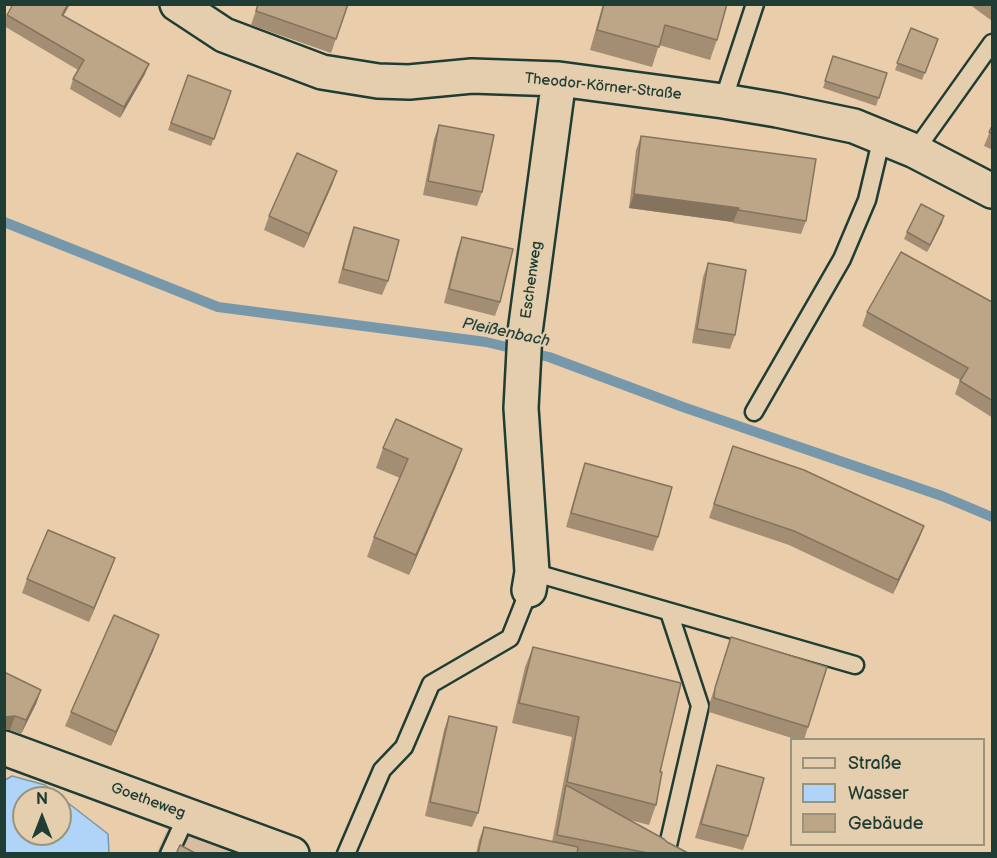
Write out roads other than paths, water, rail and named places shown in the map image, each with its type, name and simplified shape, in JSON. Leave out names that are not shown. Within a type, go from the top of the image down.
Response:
[{"type":"street","name":"Theodor-Körner-Straße","points":[[177,4],[224,34],[322,72],[378,81],[409,82],[472,76],[559,79],[777,110],[854,126],[915,151],[993,191]]},
{"type":"street","name":"Eschenweg","points":[[531,581],[521,408],[525,332],[559,79]]},
{"type":"street","name":"Goetheweg","points":[[4,748],[292,854]]},
{"type":"lane","points":[[723,101],[755,4]]},
{"type":"lane","points":[[915,151],[993,43]]},
{"type":"lane","points":[[754,412],[842,259],[867,200],[882,137]]},
{"type":"lane","points":[[346,854],[382,770],[404,747],[431,684],[510,638],[531,581],[669,612],[855,665]]},
{"type":"lane","points":[[666,854],[700,706],[669,612]]},
{"type":"lane","points":[[169,854],[187,815]]},
{"type":"water","points":[[12,776],[46,786],[12,786],[12,846],[72,846],[72,806],[108,834],[109,853],[5,853],[5,780]]},
{"type":"waterway","name":"Pleißenbach","points":[[4,222],[218,307],[486,342],[549,357],[683,407],[942,496],[992,517]]}]
